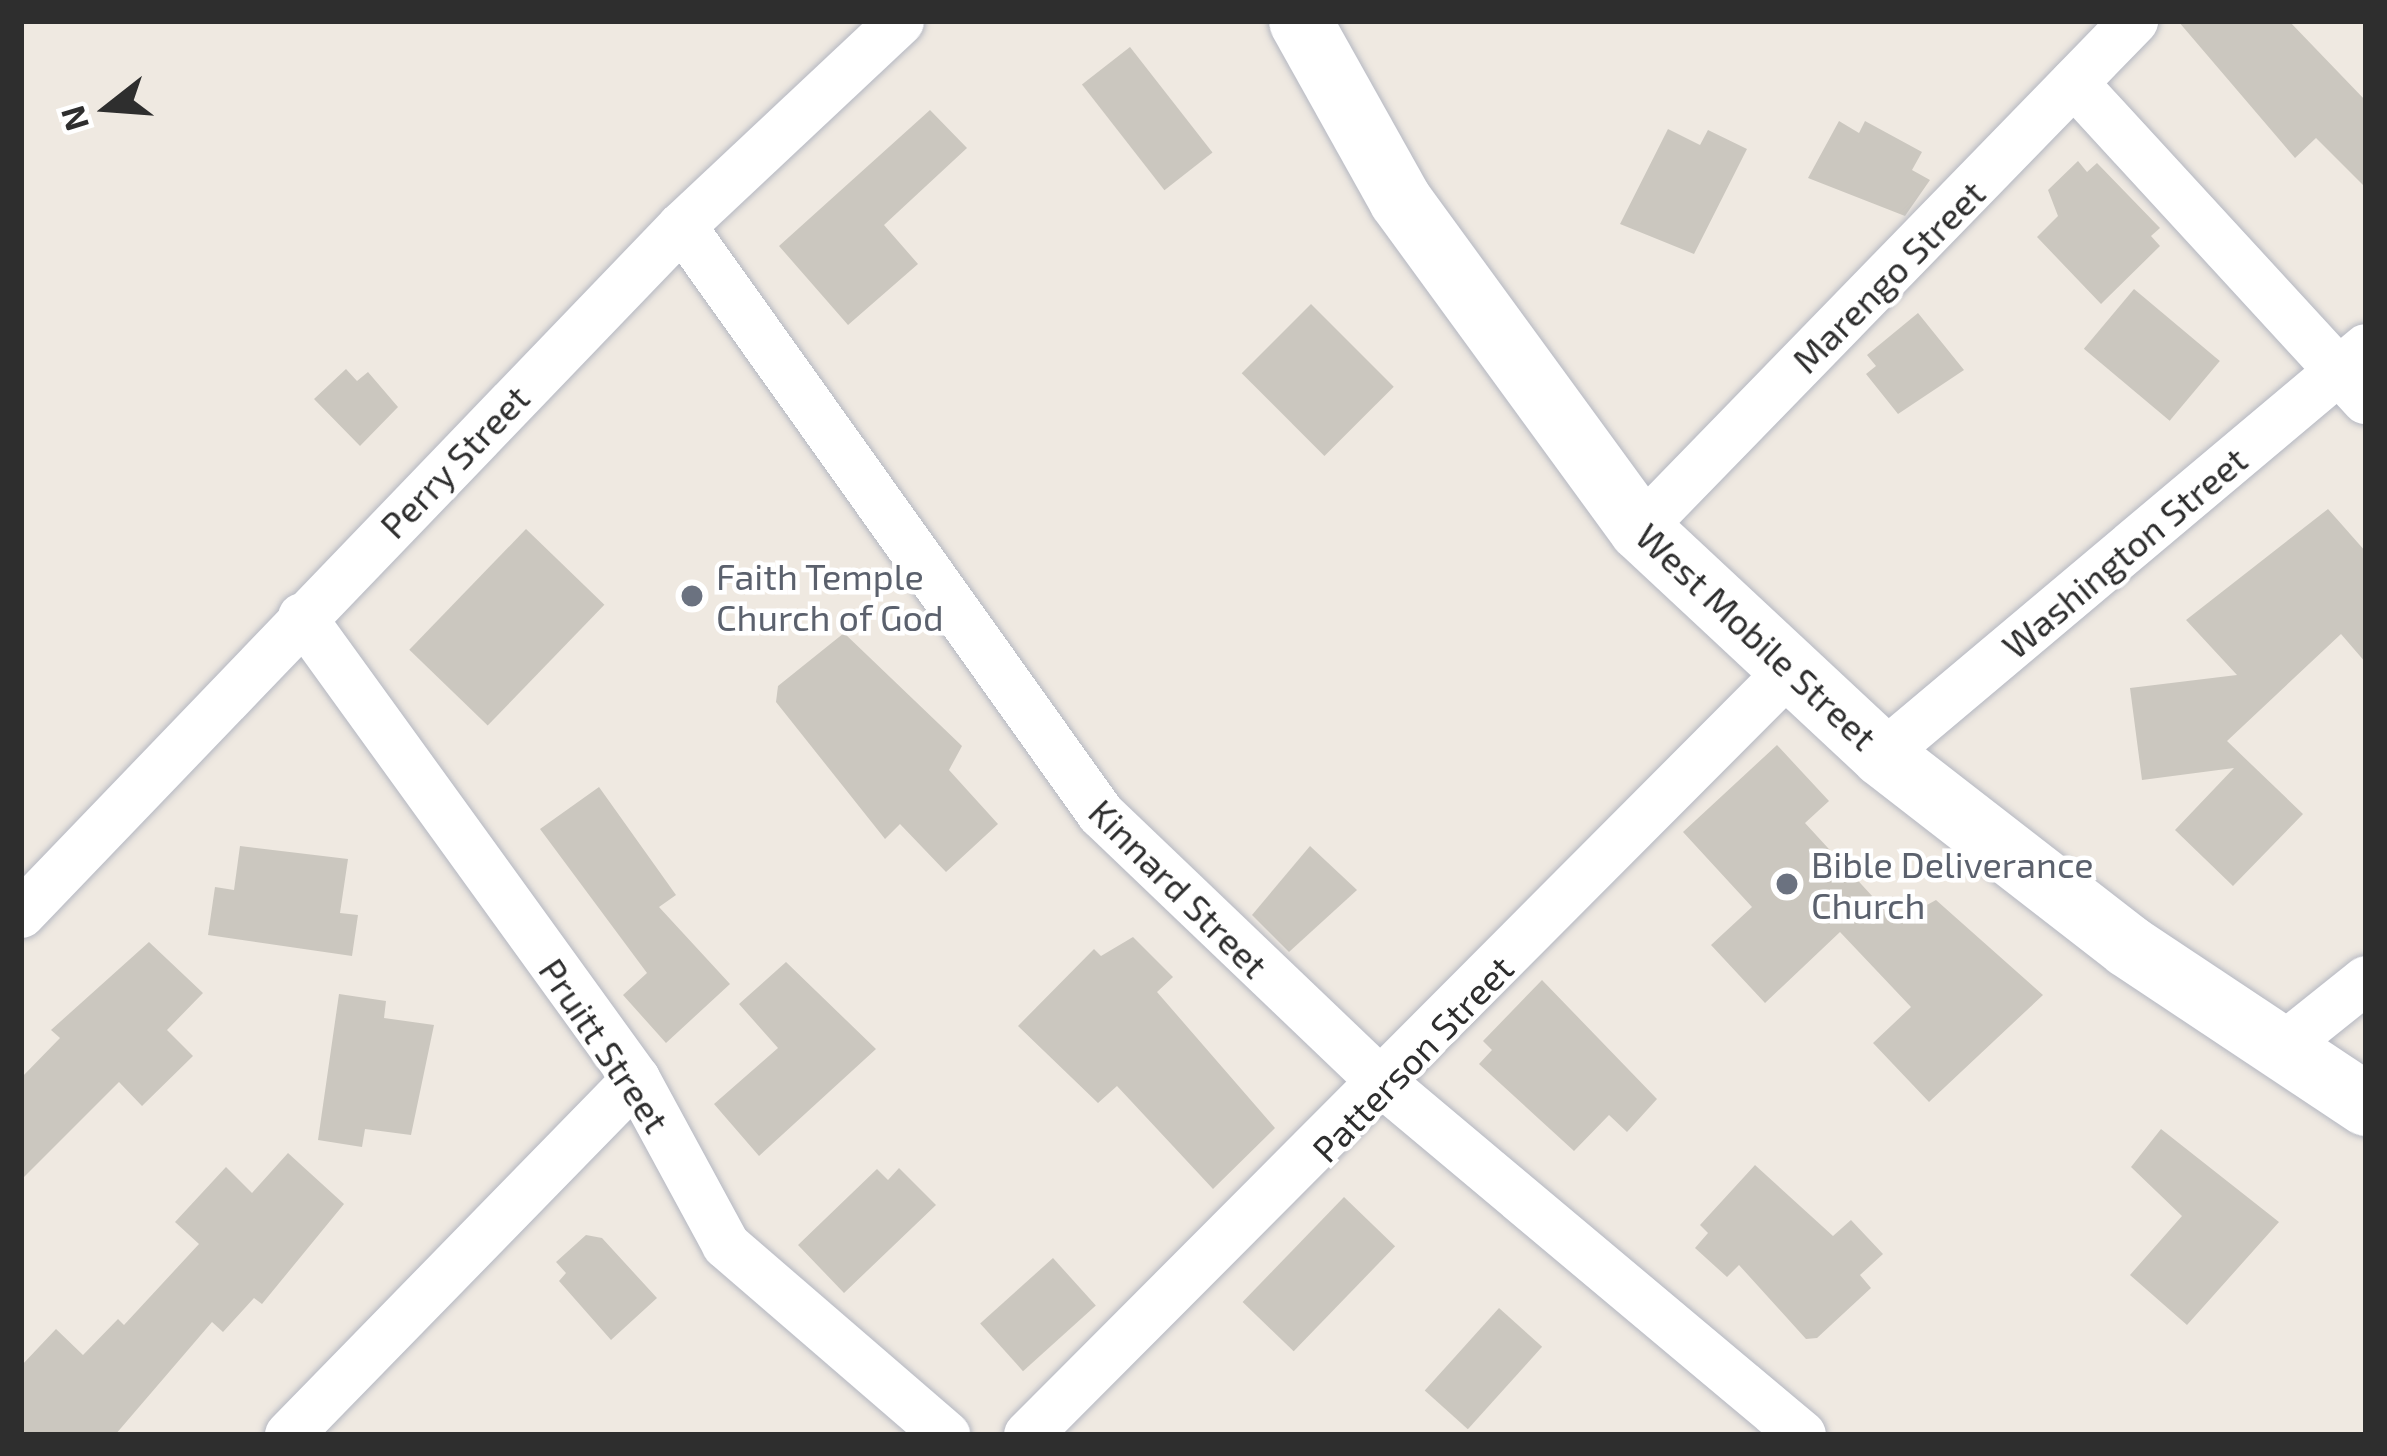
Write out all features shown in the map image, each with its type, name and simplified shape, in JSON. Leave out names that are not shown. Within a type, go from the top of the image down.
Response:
[{"type":"street","name":"Perry Street","points":[[21,914],[682,226],[900,21]]},
{"type":"street","name":"West Mobile Street","points":[[1300,21],[1400,200],[1640,529],[1787,674],[1882,754],[2280,1048],[2366,1104]]},
{"type":"street","name":"Marengo Street","points":[[1640,529],[2134,21]]},
{"type":"street","points":[[2074,83],[2357,373]]},
{"type":"street","name":"Kinnard Street","points":[[682,226],[1102,814],[1386,1086],[1802,1435]]},
{"type":"street","name":"Washington Street","points":[[1882,754],[2357,373]]},
{"type":"street","name":"Pruitt Street","points":[[302,617],[636,1079],[726,1246],[946,1435]]},
{"type":"street","name":"Patterson Street","points":[[1028,1435],[1386,1086],[1787,674]]},
{"type":"street","points":[[2280,1048],[2366,980]]},
{"type":"street","points":[[289,1435],[636,1079]]},
{"type":"building","points":[[2178,21],[2289,21],[2366,101],[2366,188],[2316,138],[2295,158]]},
{"type":"building","points":[[1130,47],[1212,153],[1164,190],[1082,85]]},
{"type":"building","points":[[930,110],[967,148],[884,225],[918,264],[848,325],[779,246]]},
{"type":"building","points":[[1839,121],[1859,133],[1865,121],[1922,152],[1912,170],[1930,180],[1905,216],[1808,178]]},
{"type":"building","points":[[1668,129],[1700,145],[1708,130],[1747,149],[1694,254],[1620,224]]},
{"type":"building","points":[[2078,161],[2087,172],[2097,163],[2160,228],[2151,236],[2160,246],[2101,304],[2037,237],[2058,216],[2048,190]]},
{"type":"building","points":[[2134,289],[2220,361],[2170,421],[2084,349]]},
{"type":"building","points":[[1311,304],[1394,387],[1324,456],[1242,373]]},
{"type":"building","points":[[1918,313],[1964,370],[1898,414],[1866,374],[1876,366],[1867,355]]},
{"type":"building","points":[[346,369],[357,381],[368,372],[398,407],[360,446],[314,399]]},
{"type":"building","points":[[2328,509],[2366,552],[2366,663],[2341,634],[2227,741],[2303,814],[2233,886],[2175,830],[2234,768],[2142,780],[2130,688],[2237,675],[2186,620]]},
{"type":"building","points":[[526,529],[604,605],[488,726],[409,650]]},
{"type":"building","points":[[844,633],[962,746],[949,770],[998,824],[946,872],[900,824],[885,839],[776,702],[778,686]]},
{"type":"building","points":[[1777,745],[1829,801],[1805,823],[1896,922],[1936,900],[2043,995],[1929,1102],[1873,1043],[1911,1007],[1840,932],[1765,1003],[1711,945],[1752,907],[1683,832]]},
{"type":"building","points":[[599,787],[676,895],[659,907],[730,984],[666,1043],[623,995],[647,973],[540,829]]},
{"type":"building","points":[[240,846],[348,859],[340,913],[358,915],[352,956],[208,935],[215,887],[234,890]]},
{"type":"building","points":[[1310,846],[1357,890],[1289,952],[1252,915]]},
{"type":"building","points":[[1133,937],[1173,977],[1157,992],[1275,1128],[1213,1189],[1117,1086],[1098,1103],[1018,1026],[1094,949],[1101,956]]},
{"type":"building","points":[[149,942],[203,993],[167,1030],[193,1056],[142,1106],[119,1082],[21,1180],[21,1078],[60,1038],[51,1030]]},
{"type":"building","points":[[786,962],[876,1049],[759,1156],[714,1104],[778,1048],[739,1004]]},
{"type":"building","points":[[1542,980],[1657,1099],[1627,1132],[1609,1115],[1574,1151],[1479,1064],[1492,1050],[1483,1041]]},
{"type":"building","points":[[339,994],[386,1001],[384,1018],[434,1025],[411,1135],[365,1129],[362,1147],[318,1140]]},
{"type":"building","points":[[2161,1129],[2279,1222],[2187,1325],[2130,1275],[2182,1216],[2131,1167]]},
{"type":"building","points":[[288,1153],[344,1204],[262,1304],[254,1298],[223,1332],[212,1322],[115,1435],[21,1435],[21,1366],[56,1329],[83,1355],[118,1319],[124,1325],[199,1244],[175,1222],[226,1167],[252,1193]]},
{"type":"building","points":[[1755,1165],[1833,1236],[1851,1220],[1883,1254],[1860,1275],[1871,1288],[1817,1338],[1806,1339],[1739,1265],[1727,1277],[1695,1248],[1708,1233],[1700,1225]]},
{"type":"building","points":[[899,1168],[936,1205],[844,1293],[798,1245],[877,1169],[888,1180]]},
{"type":"building","points":[[1344,1197],[1395,1246],[1294,1351],[1243,1302]]},
{"type":"building","points":[[586,1235],[602,1238],[657,1298],[611,1340],[559,1281],[566,1273],[556,1262]]},
{"type":"building","points":[[1053,1258],[1096,1306],[1023,1371],[980,1324]]},
{"type":"building","points":[[1499,1308],[1542,1347],[1468,1429],[1425,1390]]},
{"type":"place","name":"Faith Temple Church of God","points":[[692,596]]},
{"type":"place","name":"Bible Deliverance Church","points":[[1787,884]]}]
